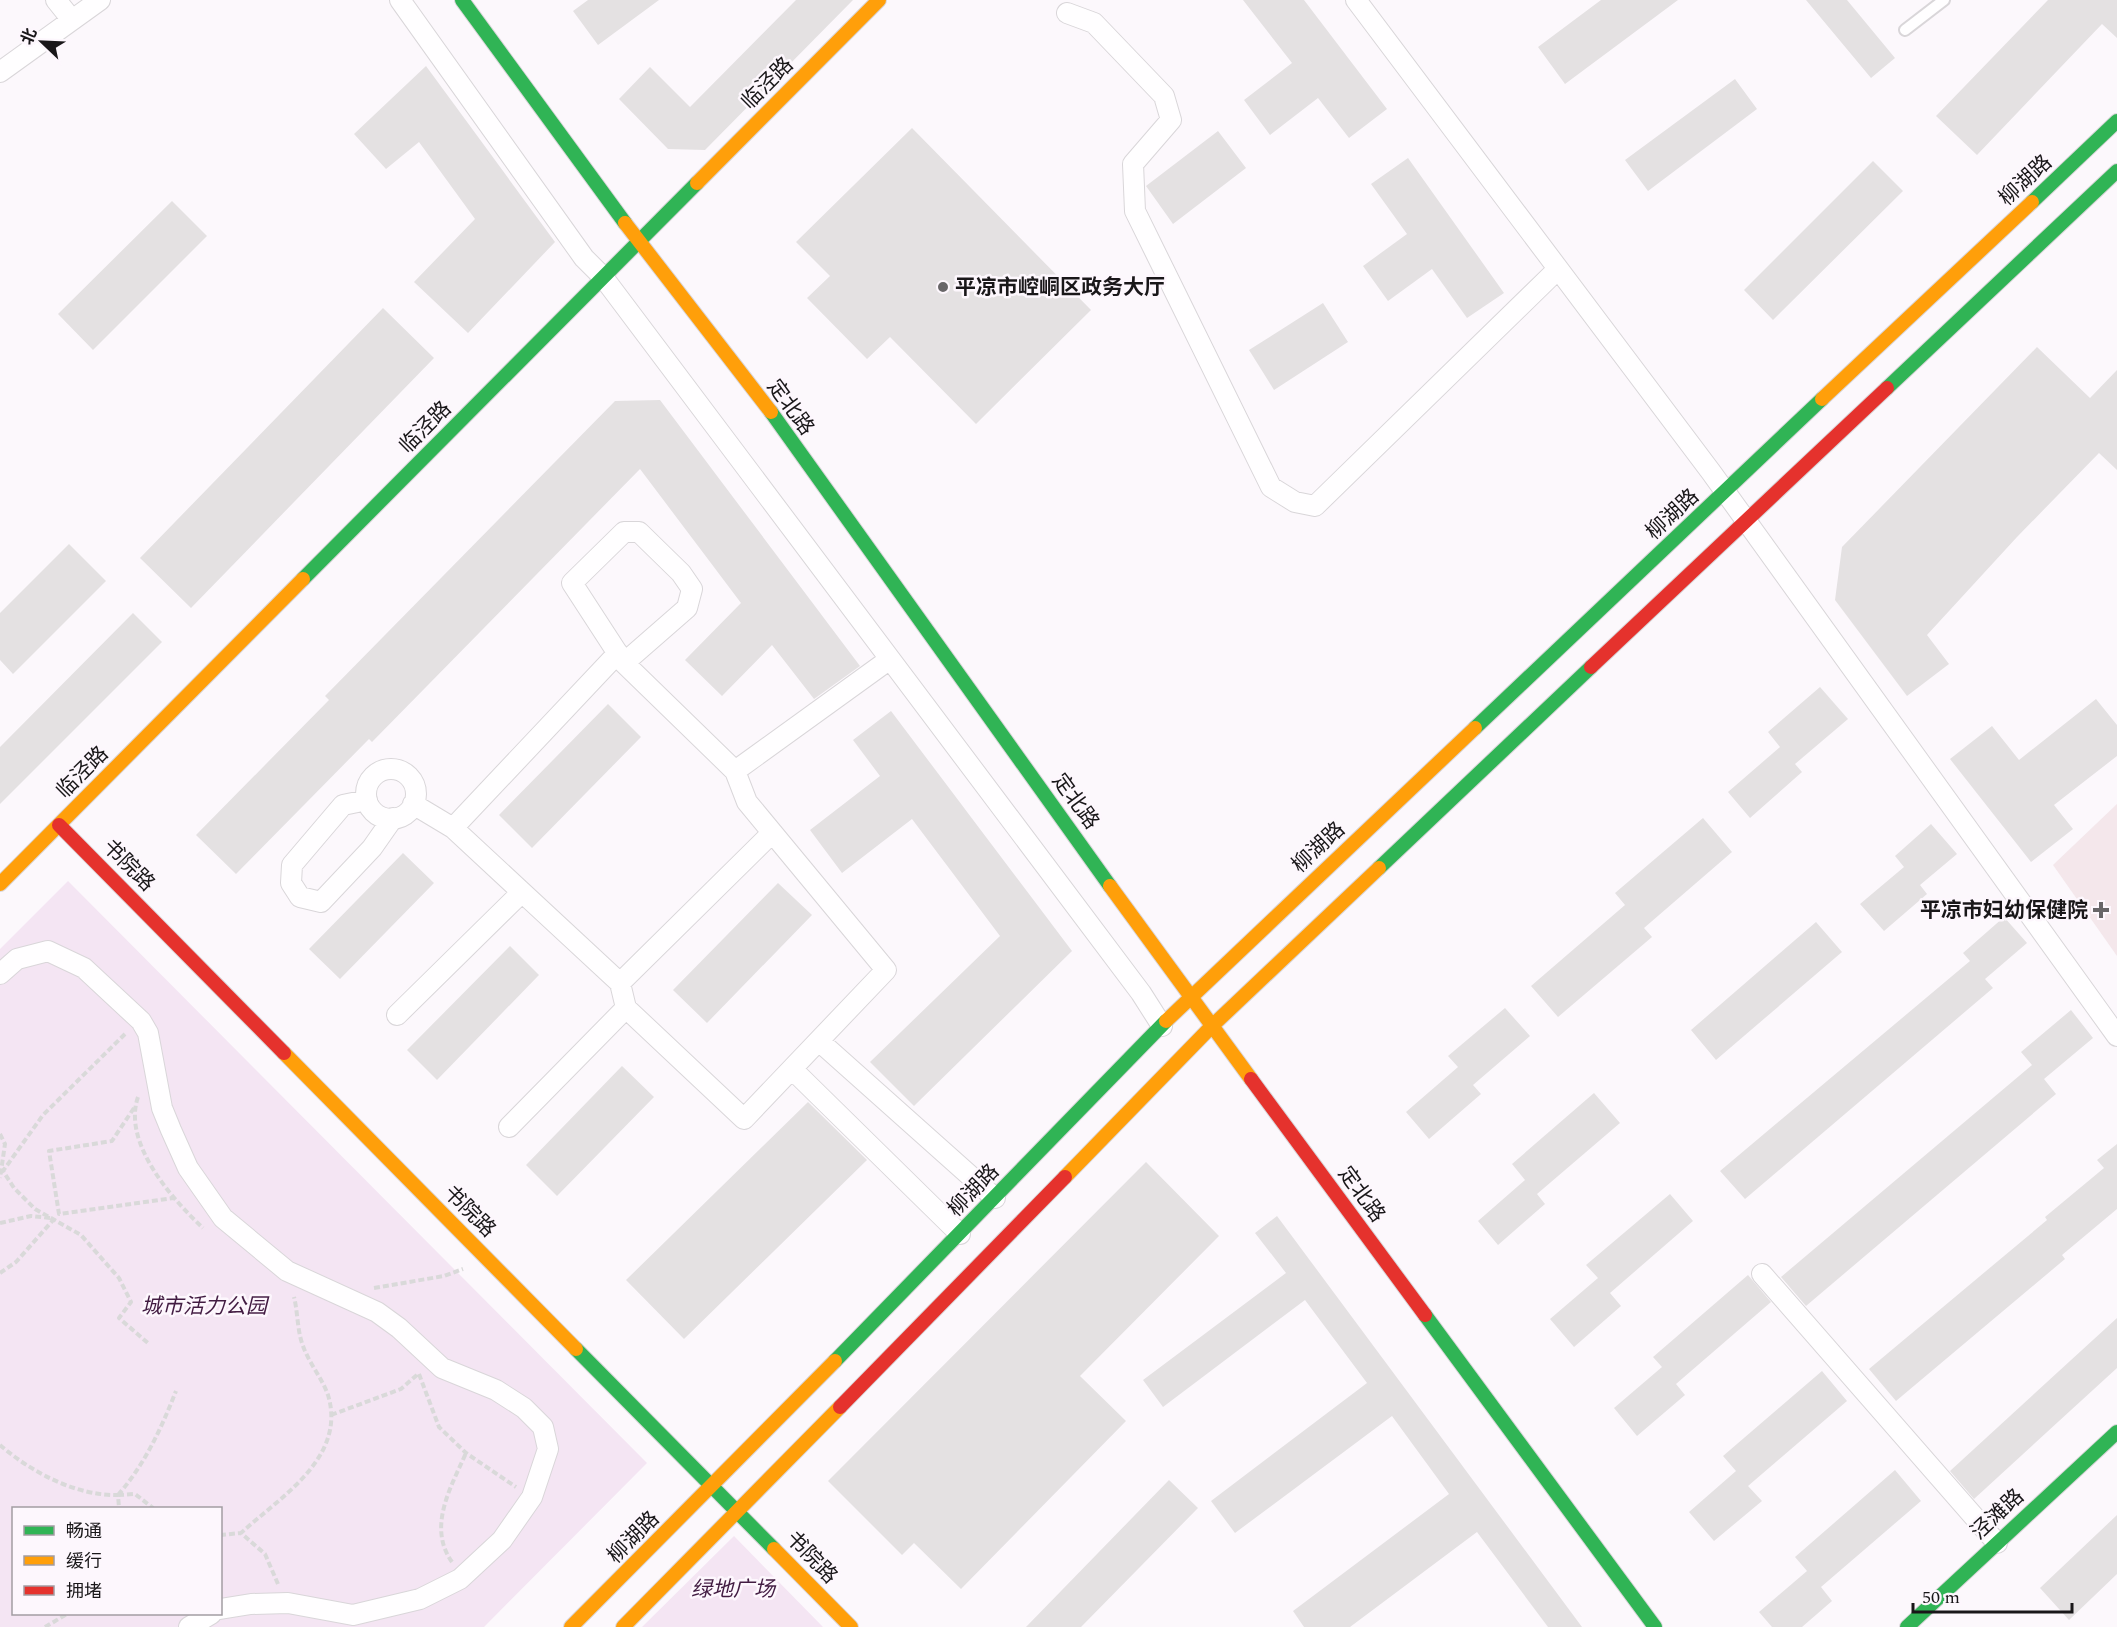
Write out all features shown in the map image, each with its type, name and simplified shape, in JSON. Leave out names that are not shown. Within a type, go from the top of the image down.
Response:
[{"type":"street","points":[[56,0],[72,20]]},
{"type":"street","points":[[0,72],[100,0]]},
{"type":"street","points":[[400,0],[584,258],[603,277],[1162,1026]]},
{"type":"street","name":"定北路","points":[[462,0],[639,242],[764,403],[1190,997],[1655,1627]]},
{"type":"street","name":"临泾路","points":[[0,884],[879,0]]},
{"type":"street","points":[[1356,0],[1725,492],[2117,1036]]},
{"type":"street","points":[[1067,13],[1094,23],[1164,96],[1171,120],[1133,164],[1135,211],[1271,487],[1295,502],[1315,506],[1558,268]]},
{"type":"street","name":"柳湖路","points":[[571,1627],[713,1487],[1190,997],[2117,121]]},
{"type":"street","points":[[622,1627],[738,1512],[1212,1026],[2117,171]]},
{"type":"street","points":[[413,804],[453,828],[620,983],[626,1008],[744,1119],[886,970],[747,802],[735,771],[621,658],[572,583],[624,532],[639,532],[681,573],[692,589],[687,608],[621,658],[453,828]]},
{"type":"street","points":[[735,771],[890,659]]},
{"type":"street","points":[[367,800],[343,805],[292,865],[291,883],[300,897],[321,902],[372,848],[393,818],[408,812],[413,804],[415,787],[405,773],[389,769],[374,776],[366,791],[367,800],[376,814],[393,818]]},
{"type":"street","name":"书院路","points":[[59,825],[851,1627]]},
{"type":"street","points":[[620,983],[772,832]]},
{"type":"street","points":[[397,1015],[522,892]]},
{"type":"street","points":[[0,974],[17,959],[48,951],[84,968],[141,1021],[148,1033],[162,1107],[188,1168],[223,1218],[287,1271],[378,1312],[399,1328],[425,1366],[442,1368],[496,1390],[524,1408],[543,1427],[548,1449],[532,1497],[502,1540],[460,1580],[420,1599],[353,1615],[288,1603],[251,1604],[222,1609]]},
{"type":"street","points":[[509,1127],[626,1008]]},
{"type":"street","points":[[819,1041],[995,1198]]},
{"type":"street","points":[[792,1069],[960,1234]]},
{"type":"street","points":[[1762,1274],[1997,1543]]},
{"type":"street","name":"泾滩路","points":[[1906,1627],[2117,1431]]},
{"type":"street","points":[[189,1627],[209,1615]]},
{"type":"lane","points":[[1905,30],[1944,0]]},
{"type":"path","points":[[0,1178],[43,1115],[108,1050],[141,1021]]},
{"type":"path","points":[[134,1108],[112,1141],[49,1151],[59,1214],[174,1198]]},
{"type":"path","points":[[0,1134],[5,1144],[3,1171],[25,1200],[81,1235],[119,1278],[131,1302],[119,1318],[149,1344]]},
{"type":"path","points":[[0,1223],[31,1216],[54,1219]]},
{"type":"path","points":[[0,1273],[16,1262],[54,1219]]},
{"type":"path","points":[[344,1295],[444,1276],[489,1260]]},
{"type":"path","points":[[222,1535],[241,1533],[277,1504],[308,1473],[330,1434],[327,1394],[303,1346],[287,1271]]},
{"type":"path","points":[[330,1415],[401,1389],[425,1366]]},
{"type":"path","points":[[425,1366],[439,1428],[466,1453],[532,1497]]},
{"type":"path","points":[[119,1507],[118,1495],[135,1475],[152,1447],[176,1391]]},
{"type":"path","points":[[0,1445],[27,1466],[63,1483],[92,1494],[135,1494],[151,1507]]},
{"type":"path","points":[[460,1580],[456,1568],[444,1551],[440,1530],[446,1496],[466,1453]]},
{"type":"path","points":[[241,1533],[265,1554],[288,1603]]},
{"type":"path","points":[[45,1627],[65,1615]]},
{"type":"shaded area","name":"平凉市妇幼保健院","points":[[2117,804],[2117,956],[2053,865]]},
{"type":"green space","name":"城市活力公园","points":[[68,881],[647,1463],[484,1627],[0,1627],[0,949]]},
{"type":"green space","name":"绿地广场","points":[[734,1536],[823,1627],[642,1627]]},
{"type":"building","points":[[588,0],[659,0],[598,45],[573,11]]},
{"type":"building","points":[[796,0],[853,0],[705,150],[668,149],[619,99],[650,67],[690,107]]},
{"type":"building","points":[[1243,0],[1304,0],[1387,109],[1349,138],[1318,98],[1270,135],[1244,100],[1292,63]]},
{"type":"building","points":[[1601,0],[1678,0],[1565,84],[1538,47]]},
{"type":"building","points":[[1806,0],[1847,0],[1895,58],[1871,78]]},
{"type":"building","points":[[2048,0],[2117,0],[2117,38],[2102,24],[1977,155],[1936,116]]},
{"type":"building","points":[[426,66],[555,242],[468,333],[414,282],[475,219],[419,142],[386,169],[354,134]]},
{"type":"building","points":[[1735,79],[1757,109],[1648,191],[1625,160]]},
{"type":"building","name":"平凉市崆峒区政务大厅","points":[[912,128],[1091,310],[976,424],[890,337],[867,359],[807,298],[830,276],[796,242]]},
{"type":"building","points":[[1218,131],[1246,168],[1173,224],[1146,186]]},
{"type":"building","points":[[1408,158],[1504,293],[1467,318],[1432,269],[1388,301],[1363,266],[1407,234],[1371,184]]},
{"type":"building","points":[[1873,161],[1903,191],[1773,320],[1744,290]]},
{"type":"building","points":[[172,201],[207,236],[93,350],[58,314]]},
{"type":"building","points":[[1323,303],[1348,342],[1274,390],[1249,350]]},
{"type":"building","points":[[383,308],[434,358],[191,608],[140,558]]},
{"type":"building","points":[[2037,347],[2090,398],[2117,370],[2117,470],[2099,453],[2017,537],[1927,635],[1949,664],[1907,696],[1835,600],[1842,547]]},
{"type":"building","points":[[660,400],[860,666],[814,699],[772,645],[722,696],[685,660],[741,603],[640,469],[372,742],[369,739],[236,874],[196,835],[329,700],[325,696],[615,401]]},
{"type":"building","points":[[69,544],[106,581],[13,674],[0,660],[0,613]]},
{"type":"building","points":[[133,613],[162,642],[0,804],[0,747]]},
{"type":"building","points":[[1820,687],[1848,719],[1795,764],[1802,772],[1750,818],[1728,792],[1780,747],[1768,732]]},
{"type":"building","points":[[2096,699],[2117,725],[2117,756],[2054,805],[2073,829],[2031,862],[1950,759],[1992,726],[2019,760]]},
{"type":"building","points":[[608,704],[641,737],[532,848],[499,815]]},
{"type":"building","points":[[891,711],[1072,951],[914,1106],[870,1062],[1000,936],[912,819],[842,873],[810,830],[880,776],[853,740]]},
{"type":"building","points":[[1703,818],[1732,852],[1644,928],[1652,937],[1558,1017],[1531,986],[1625,905],[1615,893]]},
{"type":"building","points":[[1931,824],[1957,854],[1920,885],[1927,894],[1884,931],[1860,904],[1904,867],[1895,856]]},
{"type":"building","points":[[403,853],[434,883],[340,979],[309,949]]},
{"type":"building","points":[[778,883],[812,915],[707,1023],[673,990]]},
{"type":"building","points":[[2004,917],[2027,943],[1985,979],[1993,988],[1745,1199],[1720,1171],[1970,961],[1963,953]]},
{"type":"building","points":[[1816,922],[1842,952],[1716,1060],[1691,1030]]},
{"type":"building","points":[[510,946],[539,975],[437,1080],[407,1050]]},
{"type":"building","points":[[1505,1008],[1530,1036],[1473,1085],[1481,1094],[1429,1139],[1406,1112],[1458,1067],[1448,1056]]},
{"type":"building","points":[[2071,1010],[2093,1038],[2044,1079],[2056,1094],[1806,1306],[1781,1277],[2032,1065],[2021,1052]]},
{"type":"building","points":[[622,1066],[654,1097],[557,1196],[526,1165]]},
{"type":"building","points":[[1594,1093],[1620,1123],[1537,1194],[1545,1204],[1498,1245],[1478,1221],[1525,1180],[1512,1164]]},
{"type":"building","points":[[808,1102],[867,1160],[684,1339],[626,1280]]},
{"type":"building","points":[[2117,1144],[2117,1209],[2062,1255],[2065,1259],[1896,1401],[1869,1369],[2047,1220],[2045,1217],[2104,1168],[2097,1160]]},
{"type":"building","points":[[1146,1162],[1219,1236],[1080,1376],[1126,1421],[961,1589],[914,1543],[902,1555],[828,1481]]},
{"type":"building","points":[[1670,1194],[1693,1221],[1610,1293],[1621,1306],[1574,1347],[1550,1319],[1598,1278],[1586,1265]]},
{"type":"building","points":[[1277,1216],[1582,1627],[1548,1627],[1477,1532],[1350,1627],[1304,1627],[1293,1611],[1449,1494],[1392,1416],[1235,1533],[1211,1501],[1367,1383],[1305,1300],[1163,1407],[1143,1380],[1286,1273],[1255,1233]]},
{"type":"building","points":[[1748,1275],[1771,1302],[1676,1384],[1685,1395],[1637,1436],[1614,1408],[1662,1367],[1653,1357]]},
{"type":"building","points":[[2117,1318],[2117,1368],[1974,1499],[1950,1471]]},
{"type":"building","points":[[1822,1371],[1847,1401],[1748,1486],[1762,1501],[1714,1541],[1689,1512],[1736,1471],[1723,1456]]},
{"type":"building","points":[[1895,1470],[1921,1501],[1821,1587],[1832,1601],[1802,1627],[1772,1627],[1759,1612],[1807,1571],[1795,1557]]},
{"type":"building","points":[[1169,1480],[1198,1508],[1081,1627],[1026,1627]]},
{"type":"building","points":[[2117,1515],[2117,1574],[2069,1620],[2040,1588]]},
{"type":"traffic: fast","points":[[462,0],[625,223]]},
{"type":"traffic: fast","points":[[2032,202],[2117,121]]},
{"type":"traffic: fast","points":[[1887,388],[2117,171]]},
{"type":"traffic: fast","points":[[303,579],[697,183]]},
{"type":"traffic: fast","points":[[1475,728],[1822,399]]},
{"type":"traffic: fast","points":[[771,412],[1110,886]]},
{"type":"traffic: fast","points":[[1379,868],[1591,667]]},
{"type":"traffic: fast","points":[[835,1361],[1166,1021]]},
{"type":"traffic: fast","points":[[1425,1315],[1655,1627]]},
{"type":"traffic: fast","points":[[576,1349],[774,1549]]},
{"type":"traffic: fast","points":[[1907,1627],[2117,1432]]},
{"type":"traffic: slow","points":[[697,183],[879,0]]},
{"type":"traffic: slow","points":[[1822,399],[2032,202]]},
{"type":"traffic: slow","points":[[625,223],[771,412]]},
{"type":"traffic: slow","points":[[0,884],[303,579]]},
{"type":"traffic: slow","points":[[1166,1021],[1475,728]]},
{"type":"traffic: slow","points":[[1065,1177],[1212,1026],[1379,868]]},
{"type":"traffic: slow","points":[[1110,886],[1251,1079]]},
{"type":"traffic: slow","points":[[284,1053],[576,1349]]},
{"type":"traffic: slow","points":[[571,1627],[835,1361]]},
{"type":"traffic: slow","points":[[623,1627],[840,1407]]},
{"type":"traffic: slow","points":[[774,1549],[851,1627]]},
{"type":"traffic: jam","points":[[1591,667],[1887,388]]},
{"type":"traffic: jam","points":[[59,825],[284,1053]]},
{"type":"traffic: jam","points":[[1251,1079],[1425,1315]]},
{"type":"traffic: jam","points":[[840,1407],[1065,1177]]},
{"type":"place","name":"平凉市崆峒区政务大厅","points":[[943,287]]},
{"type":"place","name":"平凉市妇幼保健院","points":[[2101,910]]}]
